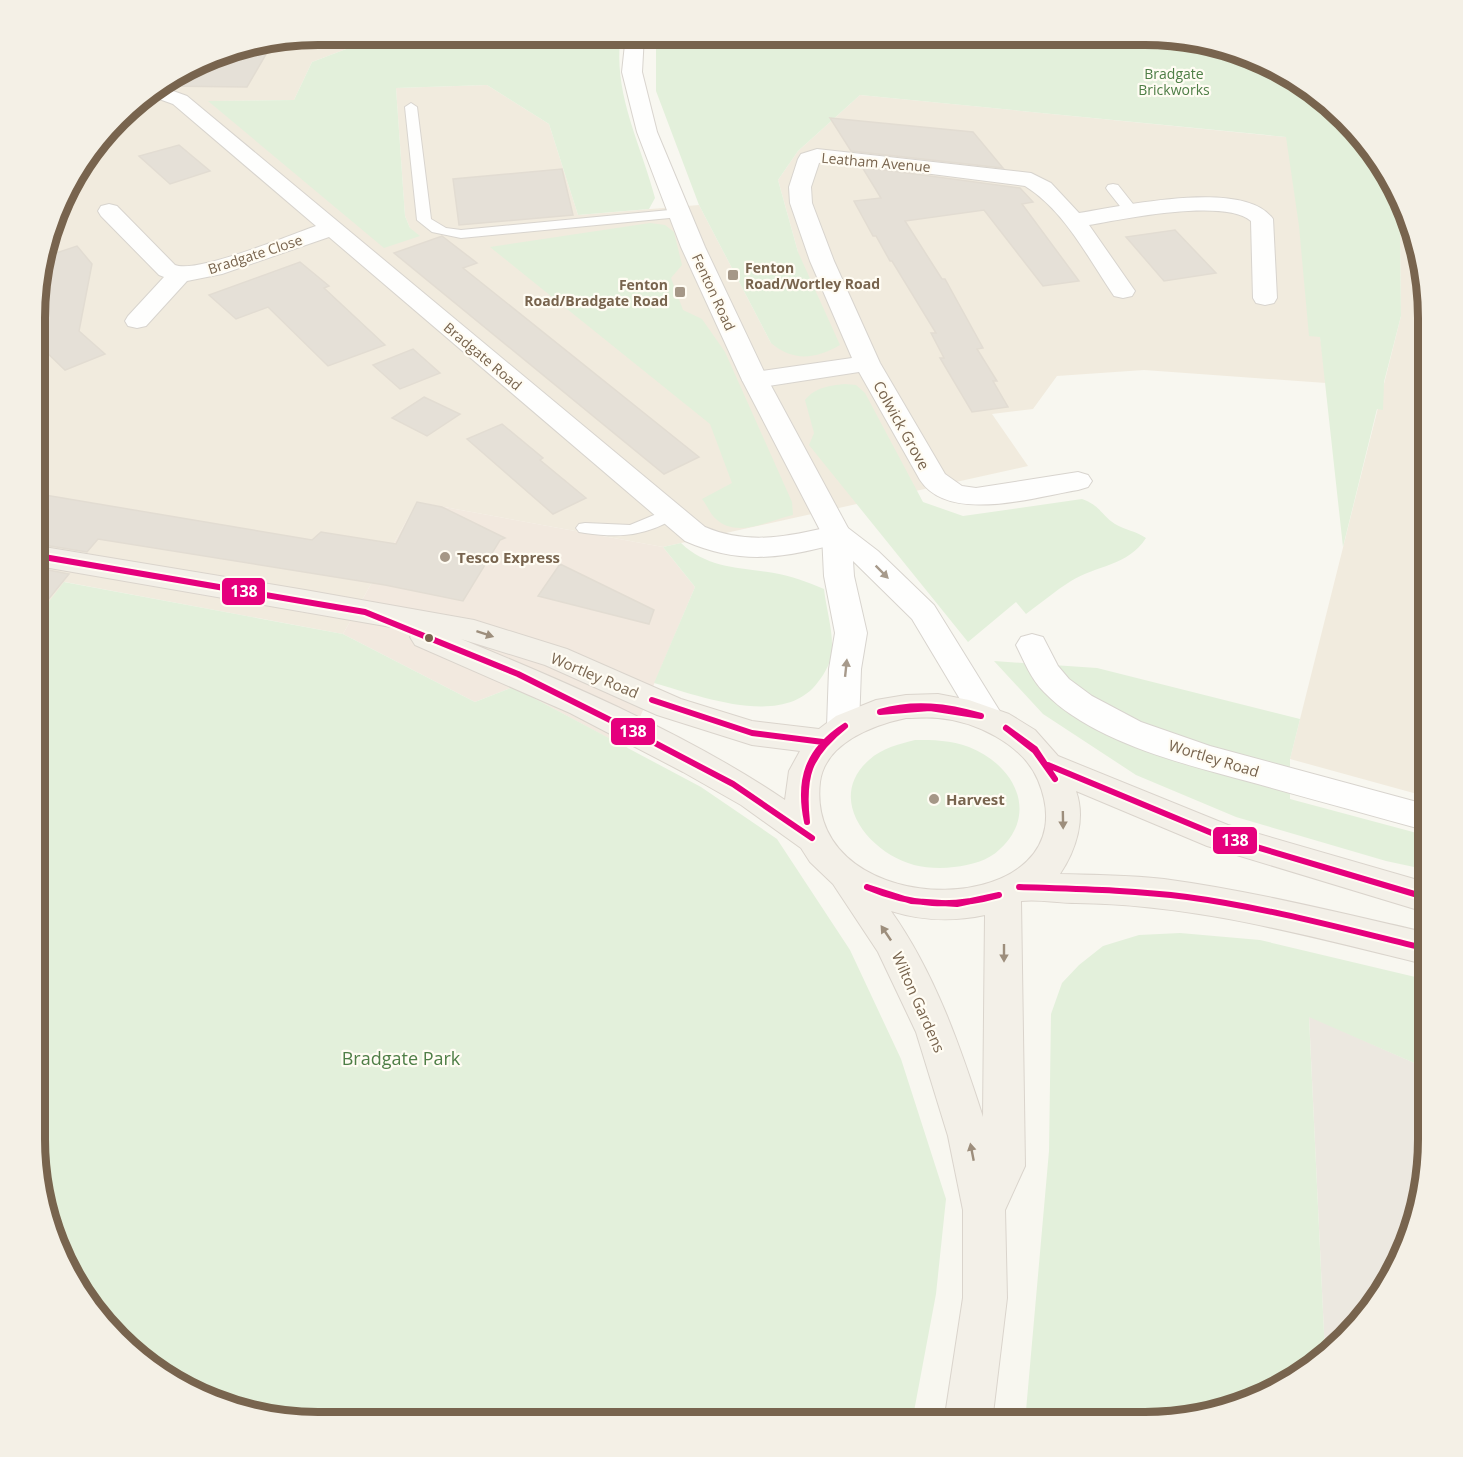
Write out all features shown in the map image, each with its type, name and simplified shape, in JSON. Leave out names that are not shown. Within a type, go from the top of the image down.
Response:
[{"type":"main road","name":"Wortley Road","points":[[45,557],[305,600],[474,631],[556,657],[669,707],[752,733],[833,734]]},
{"type":"main road","name":"Wortley Road","points":[[365,612],[518,674],[634,732],[733,784],[812,838]]},
{"type":"main road","points":[[1011,891],[1048,862],[1063,831],[1063,797],[1048,765],[1022,738],[988,718],[951,708],[912,705],[875,711],[833,734],[805,771],[801,804],[812,838],[826,857],[846,875],[874,891],[905,901],[939,906],[973,904],[1011,891],[1123,890],[1190,898],[1293,917],[1418,948]]},
{"type":"main road","points":[[1048,765],[1219,836],[1418,895]]},
{"type":"main road","name":"Wilton Gardens","points":[[846,875],[892,942],[936,1032],[969,1136],[984,1210],[985,1298],[969,1412]]},
{"type":"main road","name":"Wilton Gardens","points":[[984,1210],[1004,1166],[1011,891]]},
{"type":"street","name":"Fenton Road","points":[[634,45],[632,72],[647,132],[680,213],[755,380],[837,534],[868,558],[923,612],[988,718]]},
{"type":"street","name":"Bradgate Road","points":[[163,94],[180,100],[695,534],[714,544],[762,549],[797,545],[837,534]]},
{"type":"street","name":"Leatham Avenue","points":[[867,363],[822,261],[801,203],[800,187],[809,159],[817,155],[1031,180],[1043,185],[1073,221],[1123,291]]},
{"type":"street","points":[[1073,221],[1190,204],[1235,204],[1253,209],[1262,219],[1265,298]]},
{"type":"street","points":[[109,211],[168,270],[179,275],[137,321]]},
{"type":"street","name":"Bradgate Close","points":[[179,275],[214,269],[331,229]]},
{"type":"street","points":[[755,380],[867,363]]},
{"type":"street","name":"Colwick Grove","points":[[867,363],[928,472],[943,488],[954,494],[976,497],[1078,482]]},
{"type":"street","name":"Fenton Road","points":[[833,734],[851,633],[839,576],[837,534]]},
{"type":"street","name":"Wortley Road","points":[[1032,645],[1042,666],[1056,686],[1085,708],[1127,731],[1222,762],[1418,815]]},
{"type":"lane","points":[[411,107],[424,220],[433,228],[460,234],[680,213]]},
{"type":"lane","points":[[1113,188],[1132,212]]},
{"type":"lane","points":[[585,528],[621,532],[640,530],[671,513]]},
{"type":"shaded area","points":[[357,45],[312,62],[294,100],[210,101],[410,228],[405,216],[396,88],[487,85],[549,124],[578,215],[699,205],[771,343],[798,252],[778,180],[798,151],[860,95],[1296,138],[1326,383],[1144,370],[1057,376],[1033,409],[992,414],[1028,466],[663,547],[417,502],[343,634],[65,582],[45,607],[45,318],[47,283],[54,248],[73,197],[101,152],[113,138],[152,101],[197,73],[214,66],[248,54],[283,47]]},
{"type":"shaded area","points":[[1400,235],[1405,236],[1413,265],[1418,318],[1418,794],[1290,759],[1401,316]]},
{"type":"shaded area","points":[[417,502],[663,547],[695,587],[627,748],[513,687],[475,702],[343,634]]},
{"type":"shaded area","points":[[1309,1016],[1418,1065],[1416,1174],[1409,1209],[1390,1260],[1372,1290],[1350,1319],[1325,1344]]},
{"type":"green space","points":[[357,45],[620,45],[619,56],[624,97],[655,198],[649,209],[578,215],[549,124],[487,85],[396,88],[405,216],[410,228],[420,236],[384,248],[208,101],[294,100],[312,62]]},
{"type":"green space","name":"Bradgate Brickworks","points":[[656,45],[1145,45],[1180,47],[1215,54],[1266,73],[1296,91],[1338,125],[1362,152],[1390,197],[1405,236],[1400,235],[1401,316],[1384,382],[1383,410],[1377,409],[1343,547],[1320,337],[1309,336],[1299,226],[1286,137],[860,95],[798,151],[778,180],[798,252],[840,345],[813,356],[796,356],[771,343],[699,205],[656,91]]},
{"type":"green space","points":[[650,223],[665,225],[674,232],[682,265],[671,278],[683,310],[702,319],[725,352],[792,502],[793,515],[744,528],[724,525],[716,519],[702,499],[732,483],[710,424],[490,247]]},
{"type":"green space","points":[[845,384],[856,385],[865,393],[923,502],[963,516],[1082,499],[1097,507],[1115,524],[1146,538],[1139,547],[1121,560],[1071,581],[1026,614],[1016,602],[968,642],[809,445],[814,433],[805,400],[818,390]]},
{"type":"green space","points":[[681,543],[702,558],[725,566],[787,576],[824,589],[832,642],[831,654],[829,663],[818,682],[803,696],[784,704],[740,705],[717,701],[654,683],[695,587],[663,547]]},
{"type":"green space","name":"Bradgate Park","points":[[64,582],[343,634],[475,702],[513,687],[701,787],[777,839],[850,950],[901,1059],[946,1199],[936,1294],[914,1412],[318,1412],[283,1410],[248,1403],[197,1384],[152,1356],[125,1332],[101,1305],[73,1260],[54,1209],[47,1174],[45,1139],[45,607]]},
{"type":"green space","points":[[994,661],[1097,668],[1300,719],[1290,759],[1290,799],[1418,833],[1418,868],[1386,861],[1236,817],[1136,775],[1043,714]]},
{"type":"green space","points":[[915,740],[935,740],[969,747],[985,755],[1009,777],[1016,790],[1019,805],[1018,820],[1012,835],[990,857],[979,862],[949,868],[914,865],[897,859],[882,849],[868,837],[858,823],[852,807],[851,791],[856,775],[879,752]]},
{"type":"green space","points":[[1180,933],[1260,940],[1418,978],[1418,1065],[1309,1017],[1325,1344],[1311,1356],[1266,1384],[1198,1407],[1145,1412],[1026,1412],[1049,1151],[1051,1014],[1062,983],[1079,965],[1103,946],[1139,935]]},
{"type":"building","points":[[269,49],[247,87],[175,86],[214,66]]},
{"type":"building","points":[[830,118],[973,132],[1003,168],[851,151]]},
{"type":"building","points":[[179,145],[210,171],[170,184],[139,156]]},
{"type":"building","points":[[862,167],[1020,188],[1033,202],[1022,204],[1079,281],[1043,286],[984,210],[905,221],[942,279],[945,279],[983,348],[977,349],[997,381],[993,381],[1008,407],[972,412],[940,358],[944,358],[931,333],[936,333],[876,236],[873,236],[854,201],[881,198]]},
{"type":"building","points":[[562,169],[573,215],[459,225],[453,179]]},
{"type":"building","points":[[1175,230],[1216,273],[1164,281],[1126,237]]},
{"type":"building","points":[[442,236],[477,263],[463,268],[699,457],[664,474],[394,253]]},
{"type":"building","points":[[77,246],[92,264],[79,331],[105,354],[65,370],[45,351],[46,296],[56,253]]},
{"type":"building","points":[[300,262],[329,286],[324,288],[385,345],[328,366],[268,307],[236,319],[209,295]]},
{"type":"building","points":[[413,349],[440,373],[400,389],[373,365]]},
{"type":"building","points":[[424,397],[460,414],[427,436],[392,418]]},
{"type":"building","points":[[502,424],[543,458],[540,460],[586,498],[553,514],[467,439]]},
{"type":"building","points":[[45,495],[312,540],[321,532],[396,544],[417,502],[442,507],[505,538],[500,540],[463,601],[385,585],[98,539],[87,552],[45,545]]},
{"type":"building","points":[[560,564],[654,610],[649,624],[538,596]]},
{"type":"building","points":[[45,569],[69,574],[45,603]]},
{"type":"transit line","name":"138","points":[[45,557],[365,612],[518,674],[634,732],[733,784],[812,838]]},
{"type":"transit line","name":"138","points":[[652,700],[752,733],[823,742]]},
{"type":"transit line","name":"138","points":[[880,712],[918,705],[956,709],[981,716]]},
{"type":"transit line","name":"138","points":[[880,712],[906,708],[930,708],[955,710],[981,716]]},
{"type":"transit line","name":"138","points":[[807,822],[803,793],[808,767],[822,744],[845,726]]},
{"type":"transit line","name":"138","points":[[807,822],[805,791],[809,767],[822,747],[845,726]]},
{"type":"transit line","name":"138","points":[[1006,728],[1035,749],[1055,779]]},
{"type":"transit line","name":"138","points":[[1006,728],[1035,751],[1055,779]]},
{"type":"transit line","name":"138","points":[[1048,765],[1219,836],[1418,895]]},
{"type":"transit line","name":"138","points":[[867,887],[911,901],[957,904],[999,895]]},
{"type":"transit line","name":"138","points":[[867,887],[899,899],[932,904],[966,903],[999,895]]},
{"type":"transit line","name":"138","points":[[1019,887],[1103,890],[1187,897],[1248,907],[1418,947]]},
{"type":"place","name":"Fenton Road/Wortley Road","points":[[733,275]]},
{"type":"place","name":"Fenton Road/Bradgate Road","points":[[680,292]]},
{"type":"place","name":"Tesco Express","points":[[445,557]]},
{"type":"place","name":"Harvest","points":[[934,799]]}]
